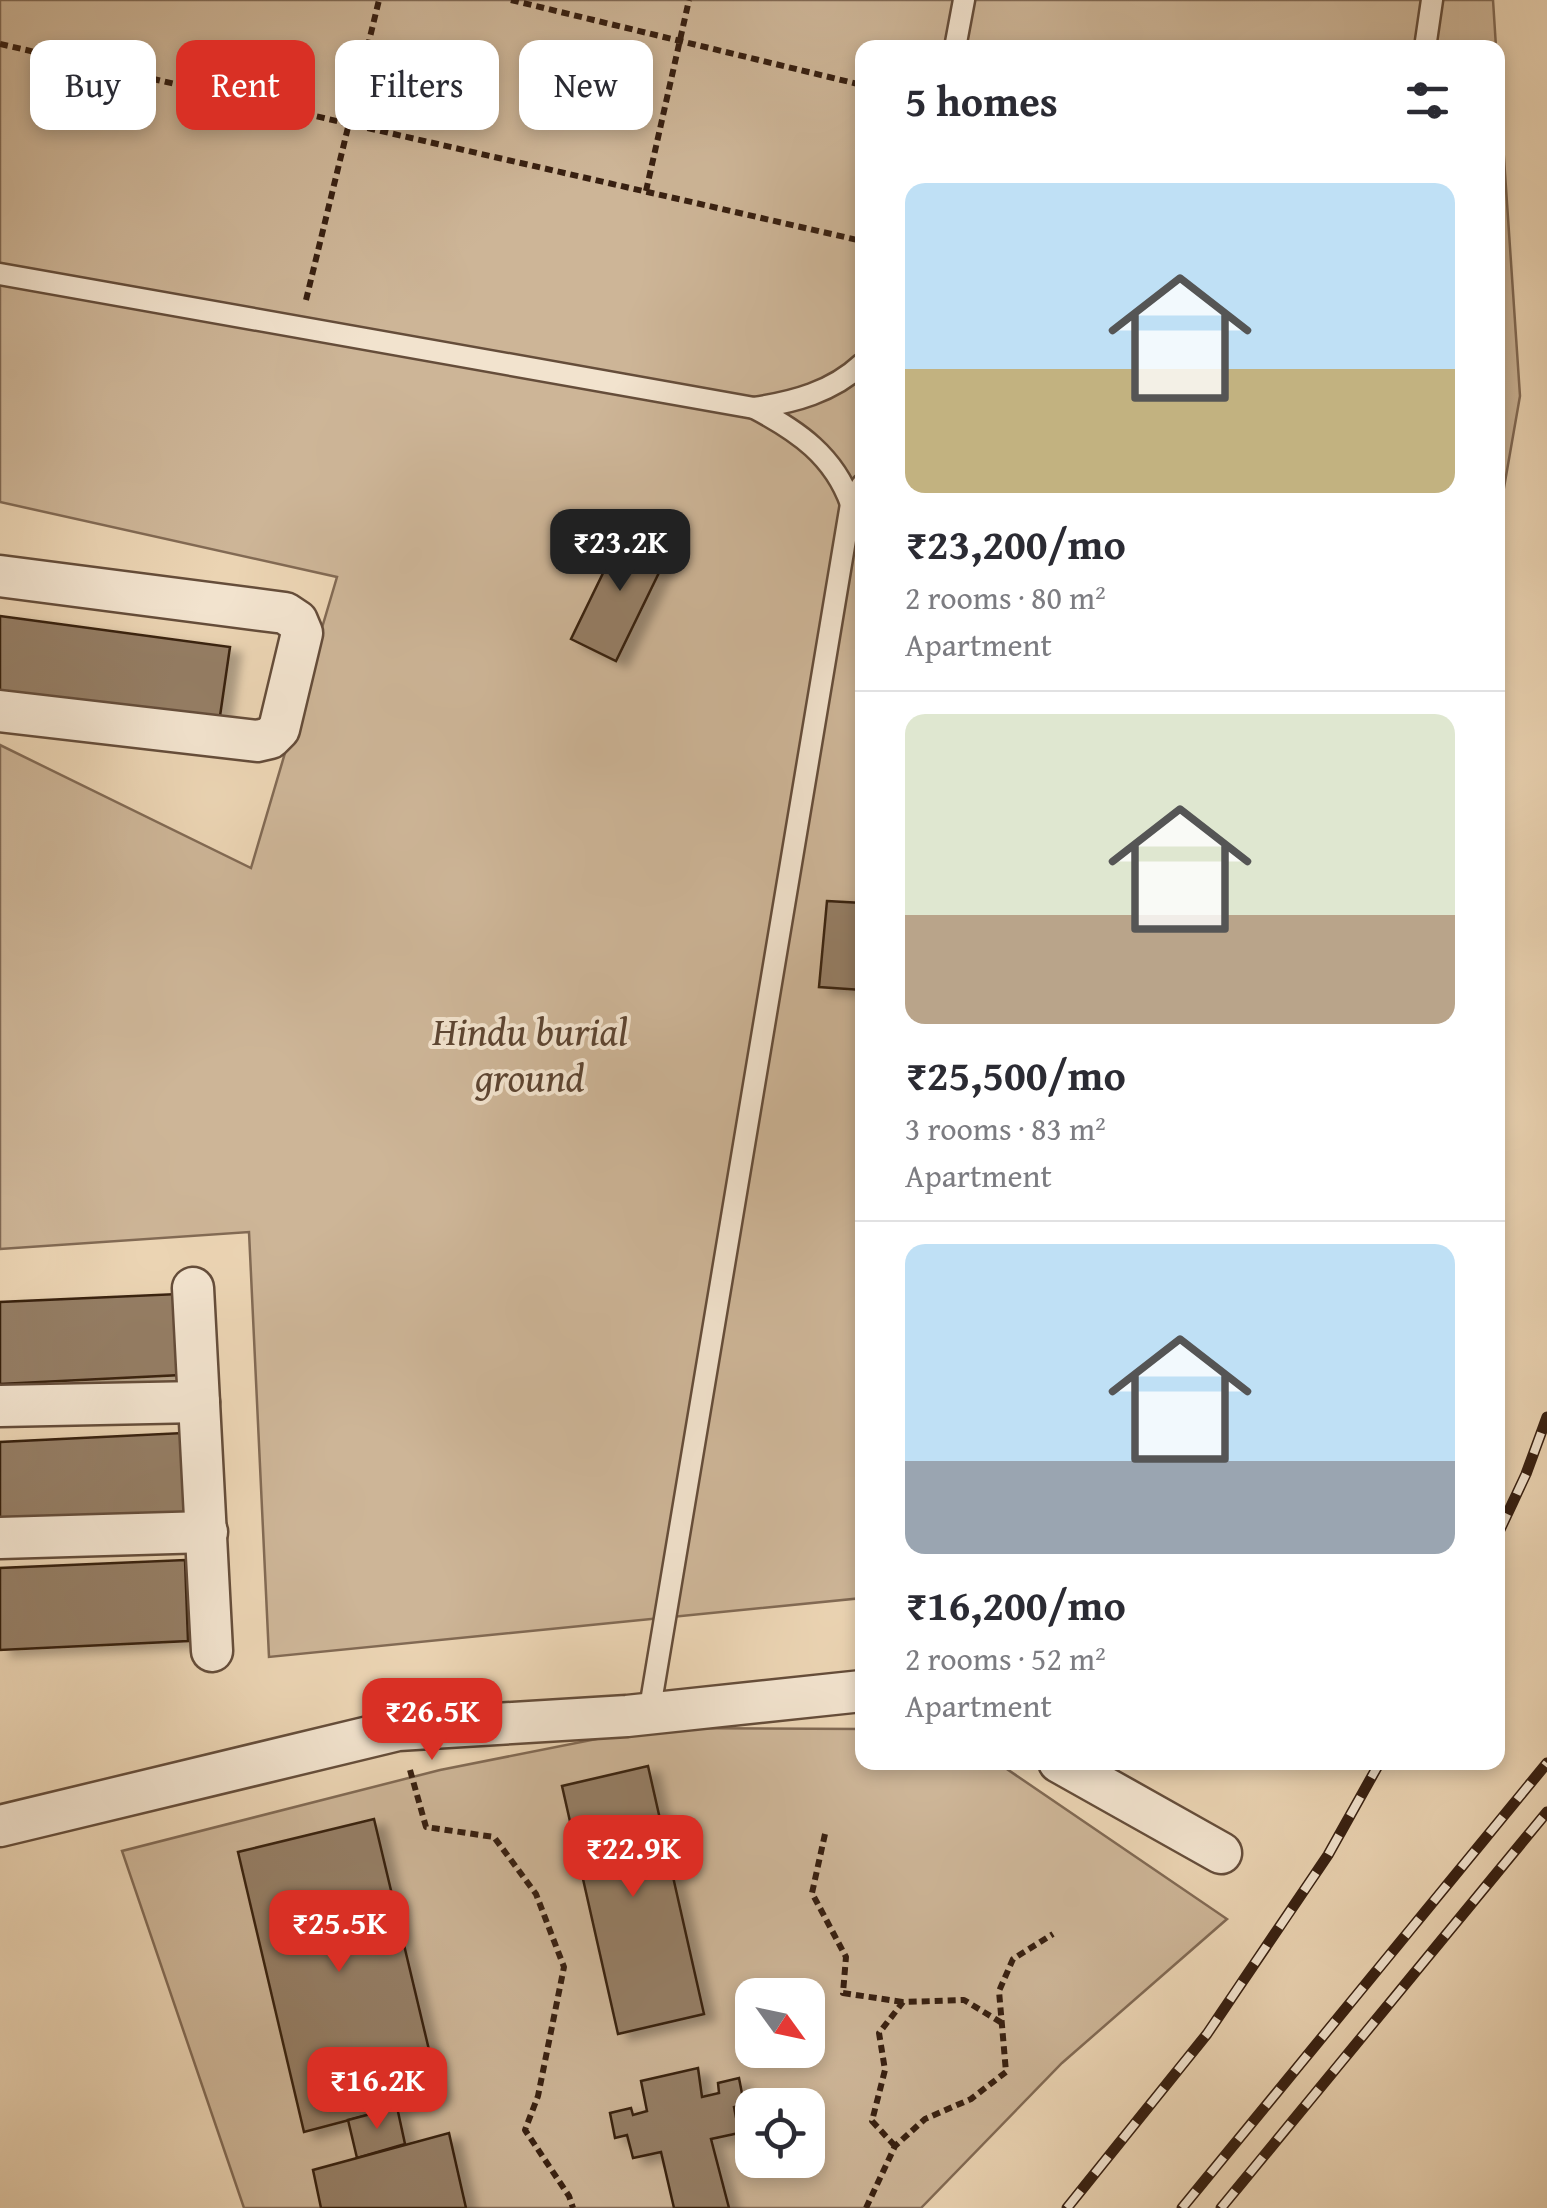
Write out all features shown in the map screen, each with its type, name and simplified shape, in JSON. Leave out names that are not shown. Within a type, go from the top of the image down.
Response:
[{"type":"street","points":[[0,576],[285,613],[297,621],[302,632],[279,728],[270,738],[257,741],[0,711]]},
{"type":"street","points":[[193,1288],[212,1650]]},
{"type":"street","points":[[0,1406],[199,1402]]},
{"type":"street","points":[[0,1538],[207,1532]]},
{"type":"street","points":[[0,1826],[398,1730],[649,1714],[855,1692]]},
{"type":"street","points":[[1072,1770],[1221,1853]]},
{"type":"lane","points":[[956,40],[964,0]]},
{"type":"lane","points":[[1426,40],[1432,0]]},
{"type":"lane","points":[[0,274],[754,408],[792,430],[829,461],[842,479],[851,504]]},
{"type":"lane","points":[[754,408],[798,400],[855,368]]},
{"type":"lane","points":[[649,1714],[855,497]]},
{"type":"path","points":[[369,40],[379,0]]},
{"type":"path","points":[[511,0],[855,83]]},
{"type":"path","points":[[646,191],[689,0]]},
{"type":"path","points":[[0,44],[335,119]]},
{"type":"path","points":[[300,326],[347,130]]},
{"type":"path","points":[[383,130],[855,239]]},
{"type":"path","points":[[398,1730],[426,1826],[494,1837],[536,1894],[564,1967],[538,2096],[525,2130],[574,2208]]},
{"type":"path","points":[[825,1834],[812,1893],[846,1957],[843,1992],[903,2002],[964,2000],[1003,2024]]},
{"type":"path","points":[[866,2208],[895,2146],[925,2119],[971,2099],[1006,2072],[999,1991],[1013,1959],[1053,1934]]},
{"type":"path","points":[[895,2146],[872,2121],[885,2070],[879,2033],[903,2002]]},
{"type":"green space","name":"Hindu burial ground","points":[[0,0],[1493,0],[1496,40],[855,40],[855,1599],[269,1657],[249,1232],[0,1249],[0,745],[251,868],[337,577],[0,502]]},
{"type":"green space","points":[[1505,173],[1520,396],[1505,482]]},
{"type":"green space","points":[[652,1728],[855,1729],[855,1770],[1008,1770],[1227,1919],[1062,2063],[921,2208],[244,2208],[122,1851],[440,1770]]},
{"type":"building","points":[[625,528],[670,550],[616,661],[571,639]]},
{"type":"building","points":[[0,616],[230,647],[219,723],[0,693]]},
{"type":"building","points":[[827,901],[855,903],[855,990],[819,987]]},
{"type":"building","points":[[178,1294],[181,1375],[0,1384],[0,1302]]},
{"type":"building","points":[[183,1433],[186,1515],[0,1523],[0,1442]]},
{"type":"building","points":[[185,1560],[188,1641],[0,1650],[0,1568]]},
{"type":"building","points":[[648,1766],[704,2014],[618,2034],[562,1786]]},
{"type":"building","points":[[374,1819],[440,2096],[304,2132],[238,1852]]},
{"type":"building","points":[[698,2068],[702,2097],[719,2093],[718,2083],[739,2078],[741,2088],[735,2088],[735,2134],[711,2139],[729,2208],[674,2208],[661,2152],[633,2158],[627,2135],[615,2138],[610,2113],[631,2108],[633,2115],[647,2111],[641,2081]]},
{"type":"building","points":[[397,2107],[405,2144],[357,2158],[348,2120]]},
{"type":"building","points":[[449,2133],[466,2208],[321,2208],[313,2170]]},
{"type":"railway","points":[[1505,1519],[1547,1417]]},
{"type":"railway","points":[[1182,2208],[1547,1763]]},
{"type":"railway","points":[[1067,2208],[1207,2034],[1328,1855],[1376,1770]]},
{"type":"railway","points":[[1221,2208],[1547,1812]]}]
